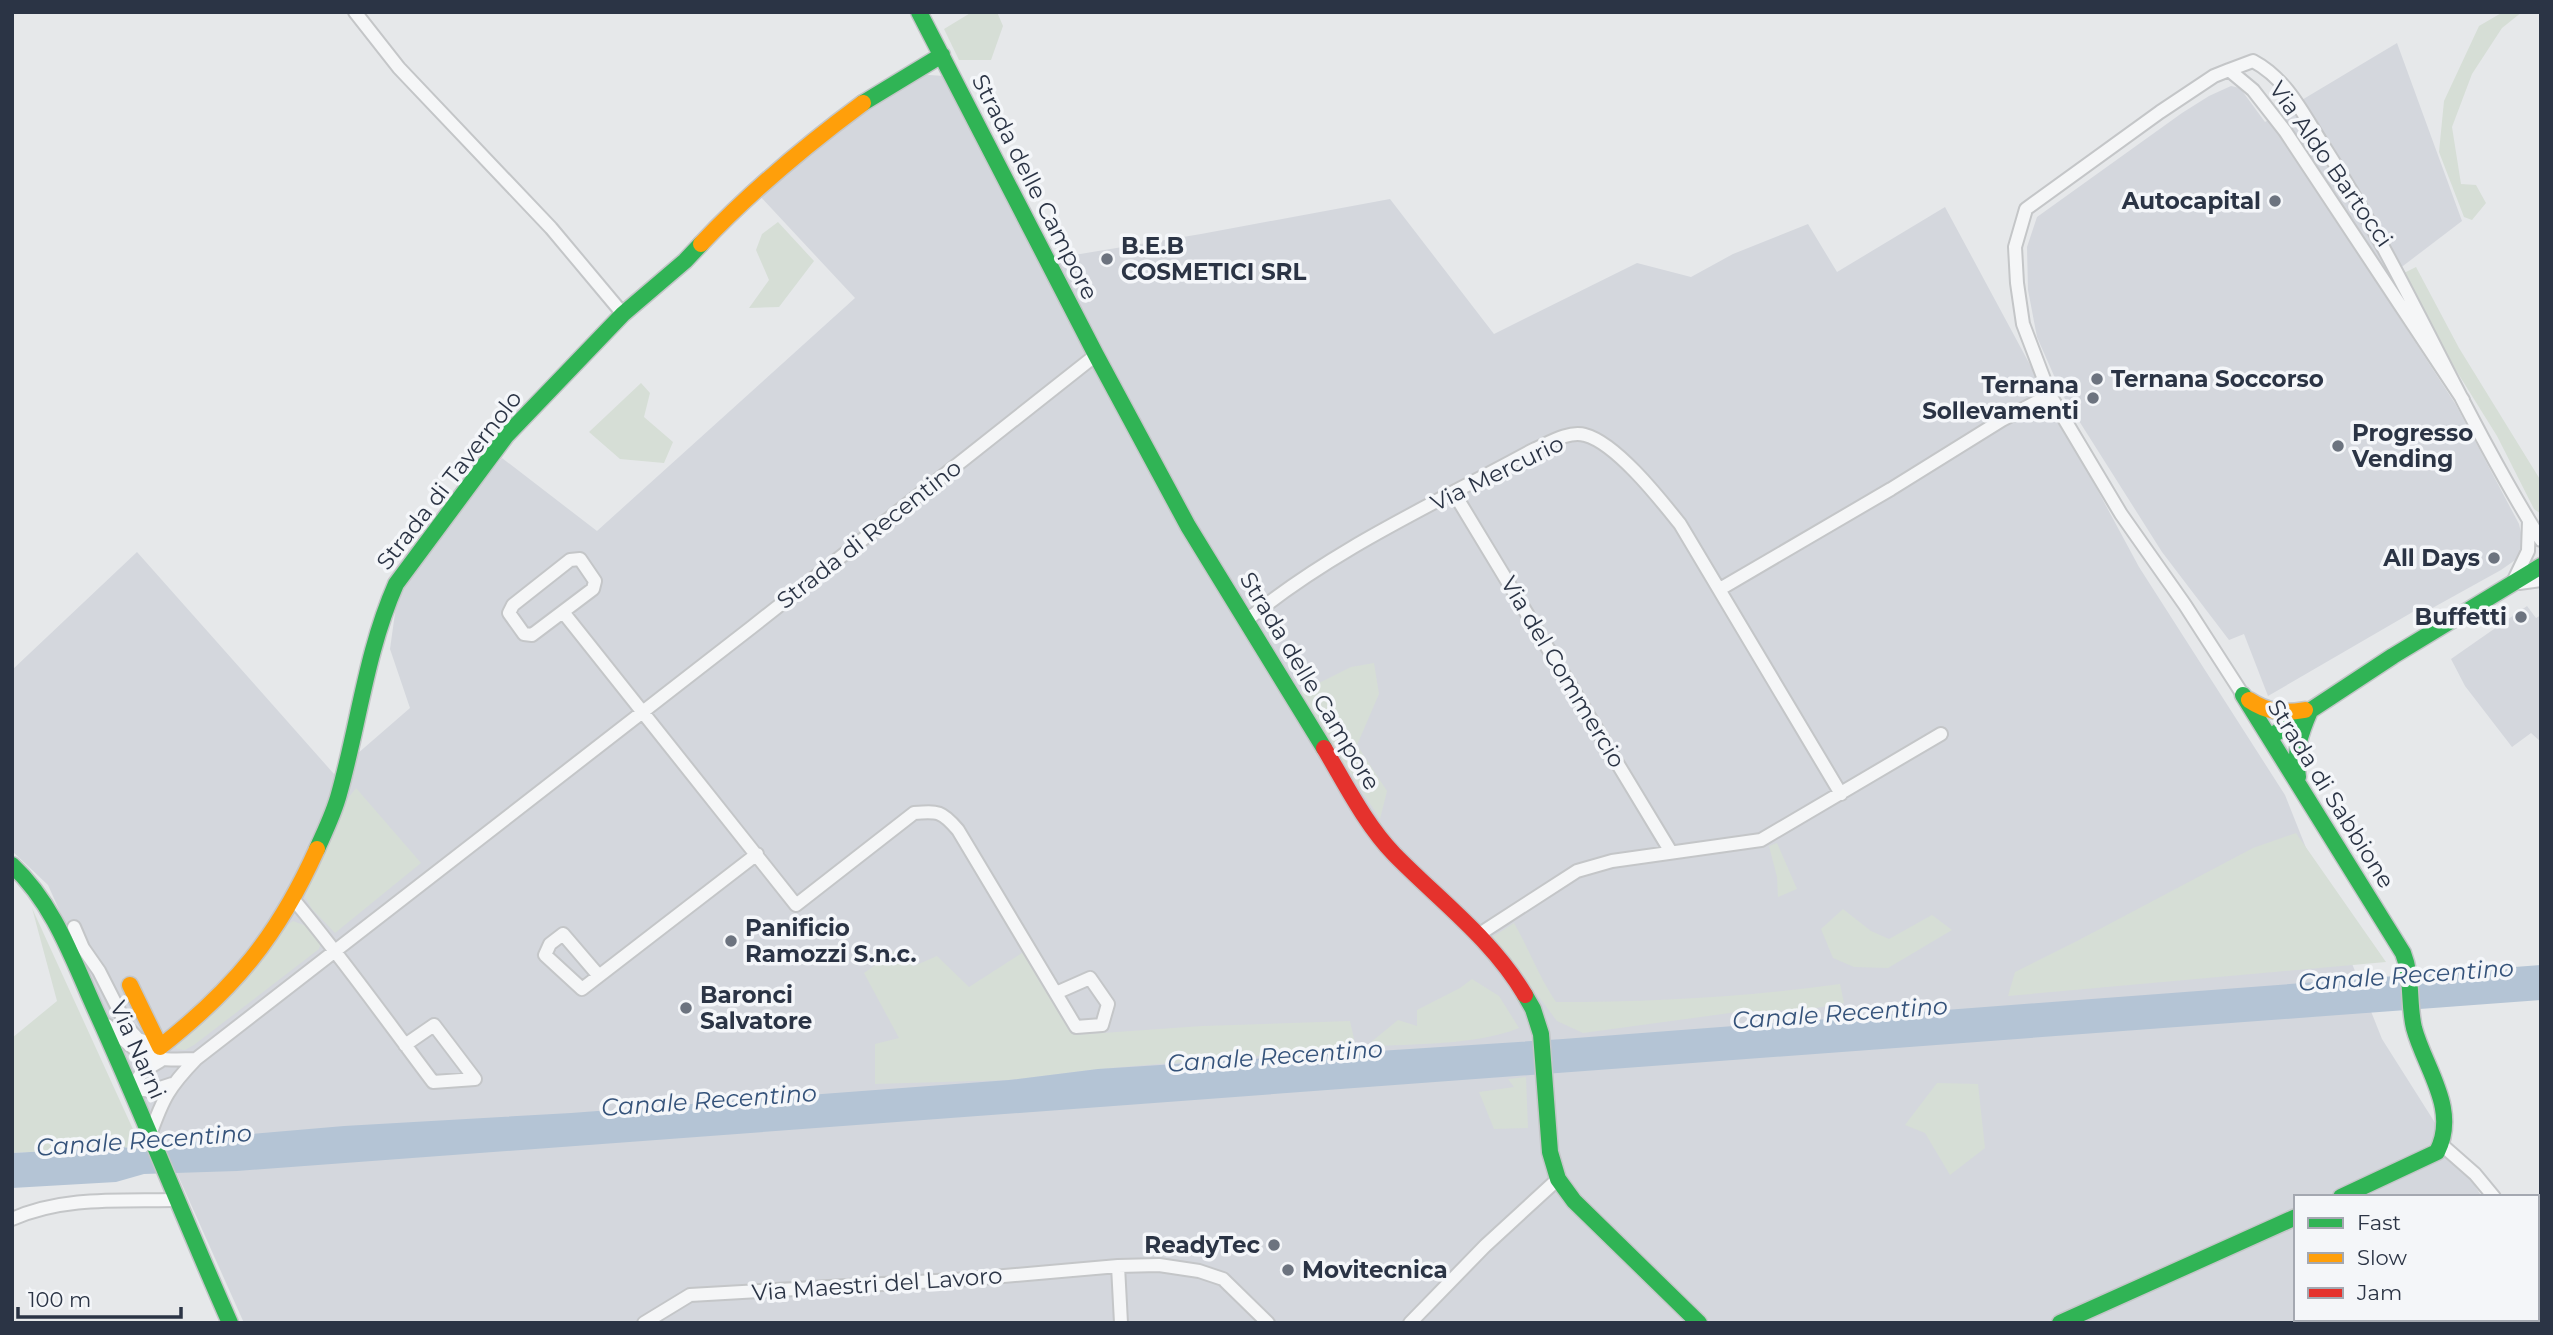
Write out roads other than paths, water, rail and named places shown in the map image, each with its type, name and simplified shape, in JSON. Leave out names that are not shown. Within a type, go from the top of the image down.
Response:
[{"type":"street","points":[[355,12],[399,68],[551,228],[623,314]]},
{"type":"street","name":"Strada delle Campore","points":[[919,12],[1096,355],[1188,526],[1362,810],[1392,852],[1478,935],[1510,970],[1533,1009],[1541,1034],[1550,1152],[1558,1179],[1574,1201],[1699,1323]]},
{"type":"street","name":"Strada di Tavernolo","points":[[160,1054],[234,984],[270,940],[294,900],[338,798],[371,643],[396,584],[506,436],[623,314],[685,261],[744,199],[813,140],[876,93],[942,55]]},
{"type":"street","name":"Via Aldo Bartocci","points":[[2463,400],[2284,131],[2253,90],[2230,70],[2253,61],[2284,83],[2359,201],[2463,400],[2508,488],[2535,523],[2541,540]]},
{"type":"street","name":"Strada di Sabbione","points":[[2230,70],[2214,76],[2160,112],[2026,209],[2015,247],[2023,324],[2050,395],[2121,514],[2185,605],[2270,737],[2405,956],[2413,1019],[2441,1096],[2446,1132],[2442,1145]]},
{"type":"street","name":"Strada di Recentino","points":[[150,1135],[162,1102],[173,1084],[196,1059],[1096,355]]},
{"type":"street","points":[[1720,589],[1891,489],[2002,420],[2050,395]]},
{"type":"street","name":"Via Mercurio","points":[[1247,620],[1277,595],[1352,547],[1533,450],[1562,438],[1583,434],[1618,456],[1651,488],[1680,524],[1841,794]]},
{"type":"street","name":"Via del Commercio","points":[[1454,493],[1671,852]]},
{"type":"street","points":[[2512,584],[2523,566],[2535,523]]},
{"type":"street","points":[[580,559],[595,582],[593,589],[563,612],[533,635],[524,634],[509,613],[513,605],[570,561],[580,559]]},
{"type":"street","points":[[2270,737],[2312,708],[2541,566]]},
{"type":"street","points":[[2512,584],[2541,580]]},
{"type":"street","points":[[563,612],[796,905],[914,814],[933,811],[946,815],[958,830],[1076,1027],[1102,1025],[1108,1004],[1090,978],[1056,993]]},
{"type":"street","points":[[2243,695],[2263,710],[2292,713],[2312,708]]},
{"type":"street","points":[[2301,789],[2294,758],[2298,738],[2312,708]]},
{"type":"street","points":[[1478,935],[1577,871],[1612,861],[1761,840],[1941,734]]},
{"type":"street","points":[[599,976],[563,934],[550,944],[545,955],[582,989],[599,976],[757,854]]},
{"type":"street","name":"Via Narni","points":[[12,865],[26,878],[56,923],[131,1088],[169,1184],[230,1323]]},
{"type":"street","points":[[294,900],[335,950],[405,1045],[433,1082],[475,1079],[434,1025],[405,1045]]},
{"type":"street","points":[[75,927],[83,948],[99,971],[128,1028],[138,1039],[160,1054]]},
{"type":"street","points":[[130,985],[160,1054]]},
{"type":"street","points":[[100,1018],[136,1051],[196,1059]]},
{"type":"street","points":[[160,1054],[131,1088],[151,1091],[173,1084]]},
{"type":"street","points":[[2345,1195],[2425,1159],[2437,1152],[2442,1145],[2475,1174],[2492,1195]]},
{"type":"street","points":[[1410,1323],[1485,1246],[1558,1179]]},
{"type":"street","points":[[12,1219],[30,1211],[75,1202],[176,1200]]},
{"type":"street","points":[[2060,1323],[2294,1218]]},
{"type":"street","name":"Via Maestri del Lavoro","points":[[644,1323],[690,1295],[1159,1265],[1199,1270],[1223,1279],[1268,1323]]},
{"type":"street","points":[[1118,1266],[1121,1323]]},
{"type":"water","points":[[2541,965],[2541,1000],[237,1171],[144,1174],[116,1182],[12,1188],[12,1153],[121,1147],[142,1149],[251,1134],[344,1126],[571,1113],[1009,1080],[1098,1069],[1563,1039]]},
{"type":"place","name":"Autocapital","points":[[2275,201]]},
{"type":"place","name":"B.E.B COSMETICI SRL","points":[[1107,259]]},
{"type":"place","name":"Ternana Soccorso","points":[[2097,379]]},
{"type":"place","name":"Ternana Sollevamenti","points":[[2093,398]]},
{"type":"place","name":"Progresso Vending","points":[[2338,446]]},
{"type":"place","name":"All Days","points":[[2494,558]]},
{"type":"place","name":"Buffetti","points":[[2521,617]]},
{"type":"place","name":"Panificio Ramozzi S.n.c.","points":[[731,941]]},
{"type":"place","name":"Baronci Salvatore","points":[[686,1008]]},
{"type":"place","name":"ReadyTec","points":[[1274,1245]]},
{"type":"place","name":"Movitecnica","points":[[1288,1270]]},
{"type":"water label","name":"Canale Recentino","points":[[2406,975]]},
{"type":"water label","name":"Canale Recentino","points":[[1840,1013]]},
{"type":"water label","name":"Canale Recentino","points":[[1275,1056]]},
{"type":"water label","name":"Canale Recentino","points":[[709,1100]]},
{"type":"water label","name":"Canale Recentino","points":[[144,1140]]}]
